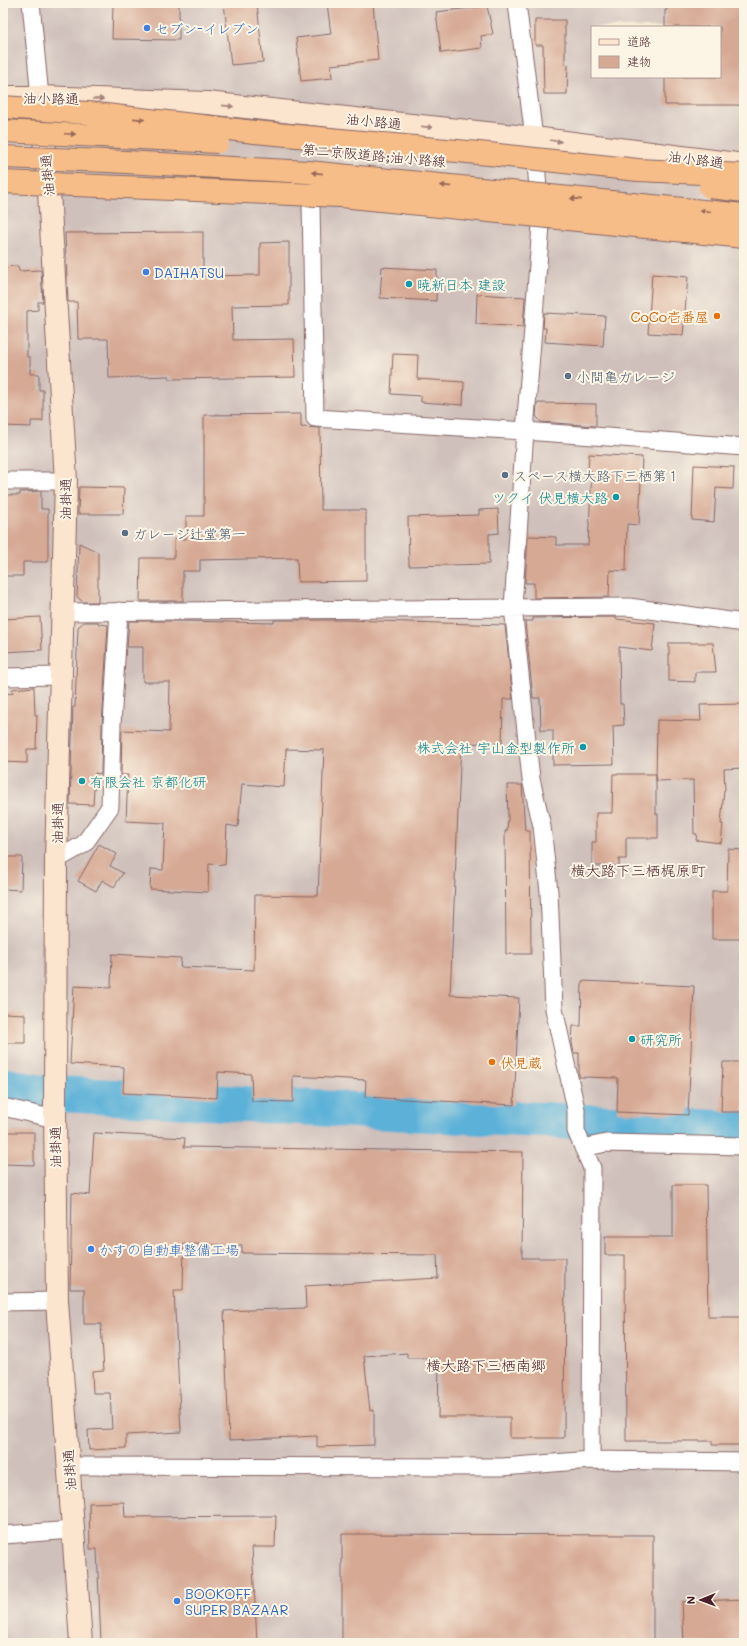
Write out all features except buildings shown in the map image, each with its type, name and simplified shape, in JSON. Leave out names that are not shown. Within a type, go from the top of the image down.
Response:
[{"type":"highway","points":[[3,107],[88,113],[255,132],[638,170],[744,175]]},
{"type":"highway","name":"第二京阪道路;油小路線","points":[[3,131],[196,140],[350,151],[744,190]]},
{"type":"highway","name":"第二京阪道路;油小路線","points":[[3,157],[308,172],[744,215]]},
{"type":"highway","points":[[3,182],[341,196],[744,237]]},
{"type":"street","name":"油掛通","points":[[31,3],[49,192],[66,481],[56,860],[55,1114],[57,1301],[81,1643]]},
{"type":"street","points":[[517,3],[534,138],[541,226],[513,607],[530,779],[542,826],[549,892],[554,1009],[576,1109],[576,1131],[592,1168],[591,1460]]},
{"type":"street","name":"油小路通","points":[[3,97],[207,103],[534,138],[744,165]]},
{"type":"street","points":[[3,192],[49,192],[311,203],[541,226],[744,242]]},
{"type":"street","points":[[311,203],[315,418],[744,447]]},
{"type":"street","points":[[3,481],[66,481]]},
{"type":"street","points":[[62,612],[629,607],[744,624]]},
{"type":"street","points":[[56,860],[84,844],[110,807],[112,724],[119,611]]},
{"type":"street","points":[[3,677],[60,676]]},
{"type":"street","points":[[3,1107],[55,1114]]},
{"type":"street","points":[[583,1148],[606,1143],[744,1146]]},
{"type":"street","points":[[3,1302],[57,1301]]},
{"type":"street","points":[[68,1466],[503,1467],[591,1460],[744,1462]]},
{"type":"street","points":[[3,1535],[73,1530]]},
{"type":"shaded area","points":[[3,3],[744,3],[744,1643],[3,1643]]},
{"type":"waterway","points":[[3,1085],[41,1093],[520,1119],[744,1129]]},
{"type":"place","name":"セブン-イレブン","points":[[147,28]]},
{"type":"place","name":"DAIHATSU","points":[[146,272]]},
{"type":"place","name":"暁新日本 建設","points":[[409,284]]},
{"type":"place","name":"CoCo壱番屋","points":[[717,316]]},
{"type":"place","name":"小間亀ガレージ","points":[[568,376]]},
{"type":"place","name":"スペース横大路下三栖第１","points":[[505,475]]},
{"type":"place","name":"ツクイ 伏見横大路","points":[[616,497]]},
{"type":"place","name":"ガレージ辻堂第一","points":[[125,533]]},
{"type":"place","name":"株式会社 宇山金型製作所","points":[[583,747]]},
{"type":"place","name":"有限会社 京都化研","points":[[82,781]]},
{"type":"place","name":"研究所","points":[[632,1039]]},
{"type":"place","name":"伏見蔵","points":[[492,1062]]},
{"type":"place","name":"かすの自動車整備工場","points":[[91,1249]]},
{"type":"place","name":"BOOKOFF SUPER BAZAAR","points":[[177,1601]]},
{"type":"district","name":"横大路下三栖梶原町","points":[[638,870]]},
{"type":"district","name":"横大路下三栖南郷","points":[[486,1365]]}]
